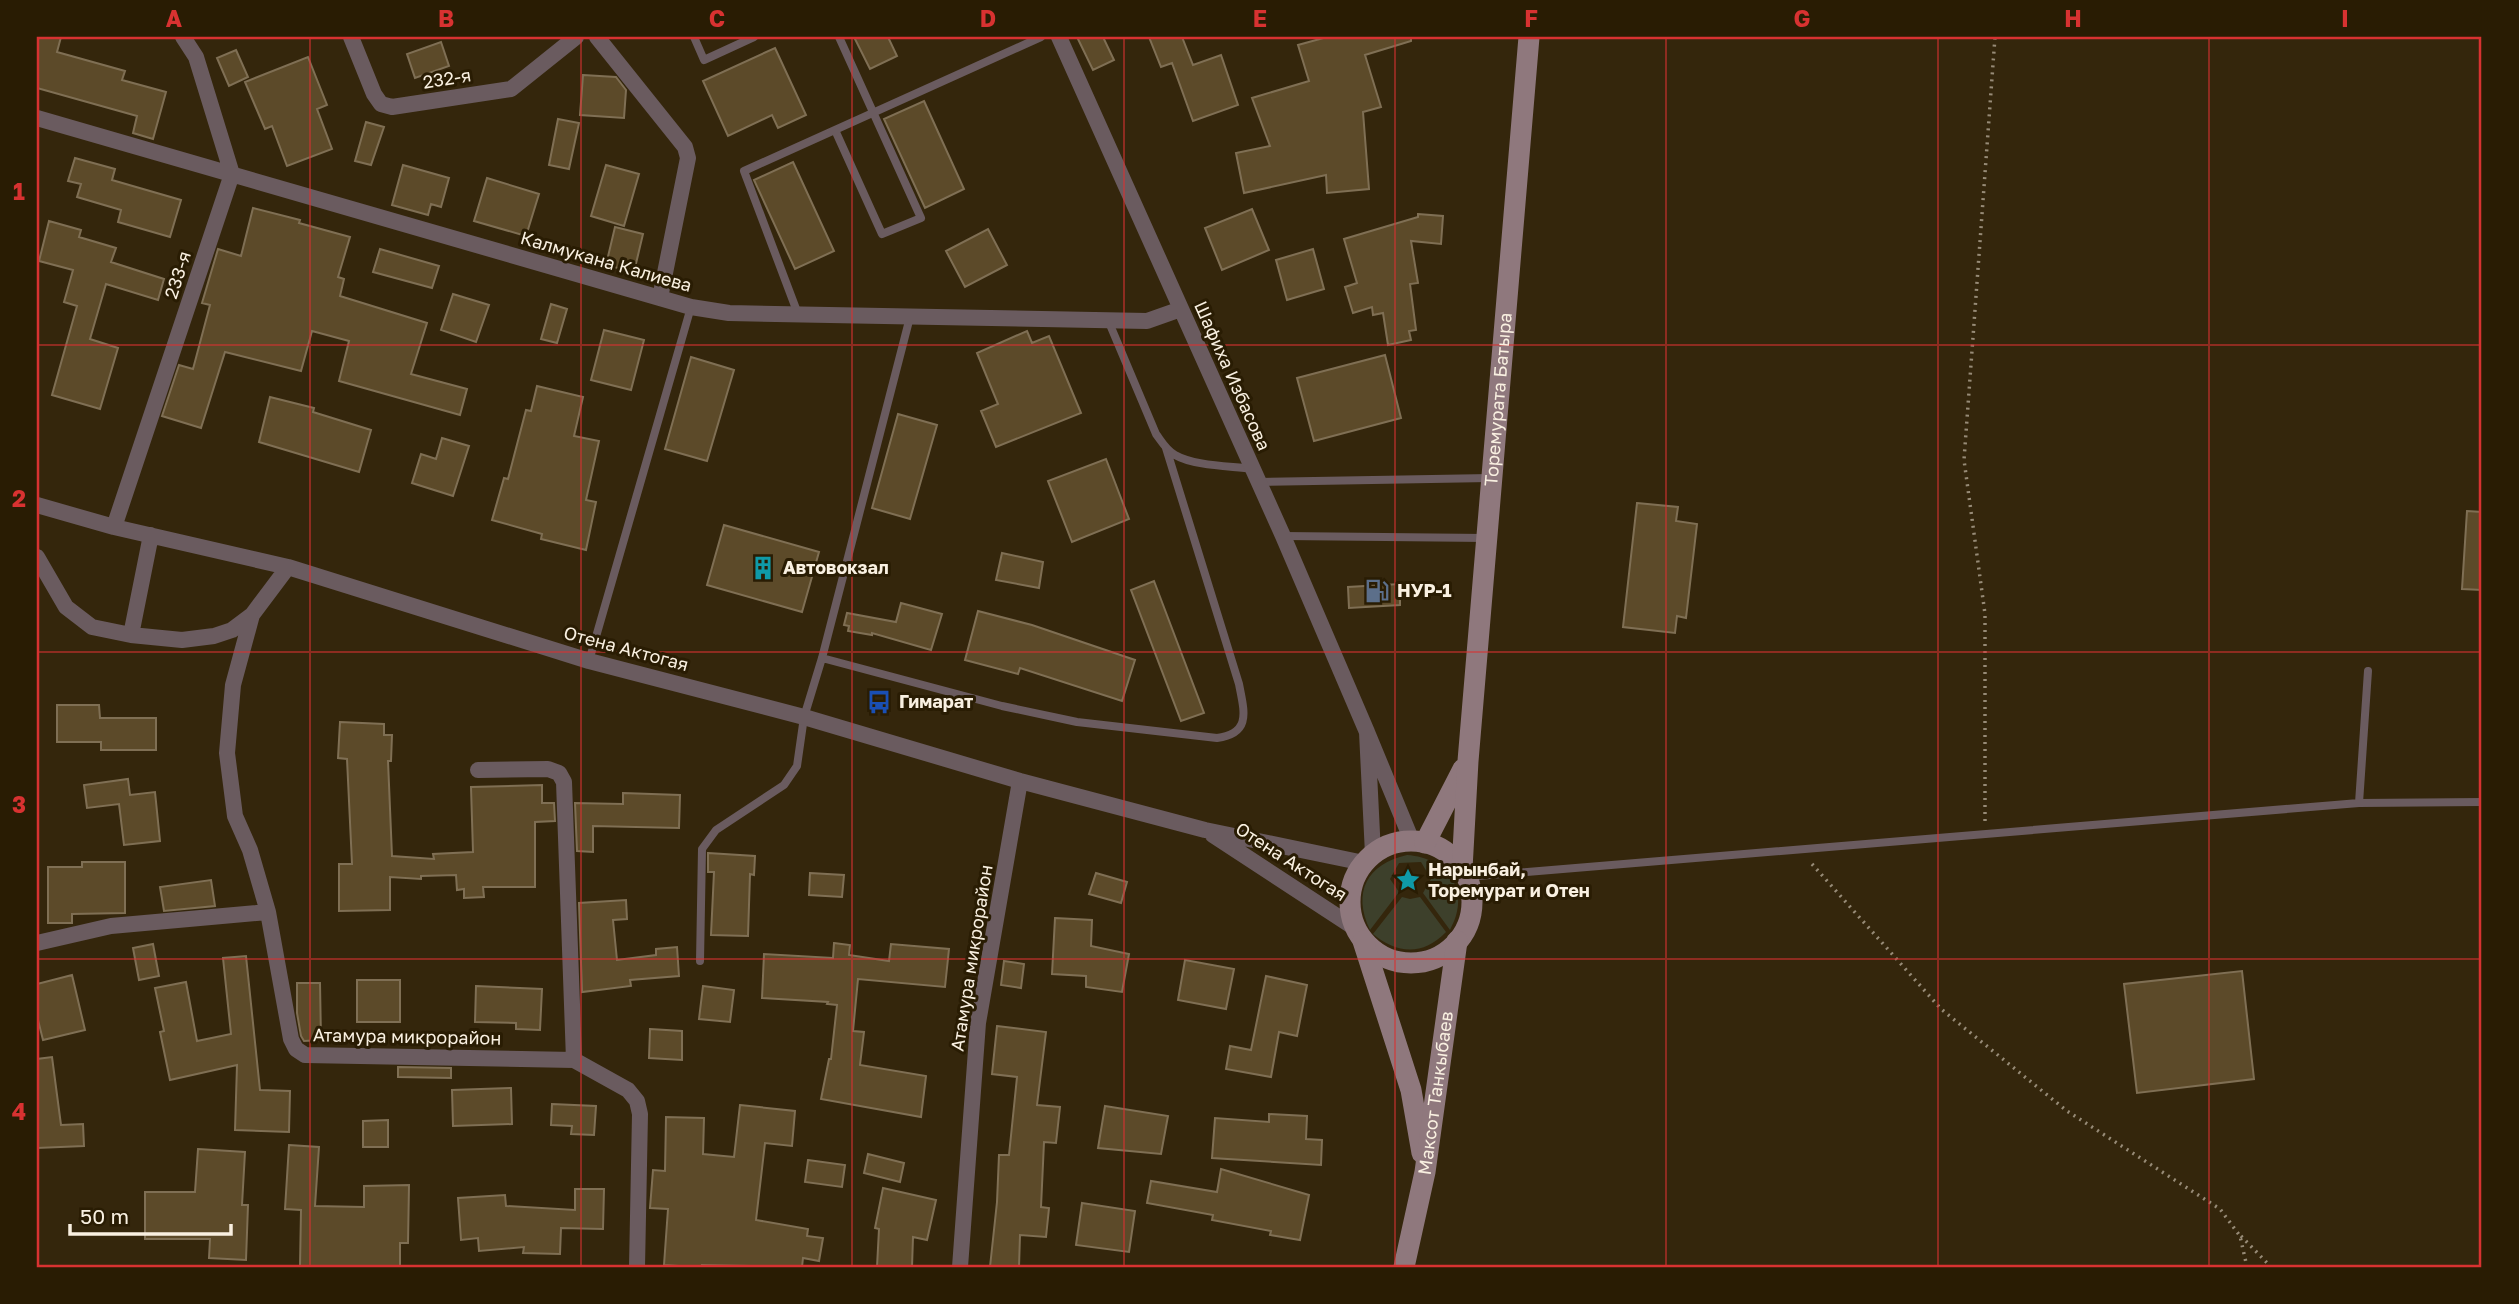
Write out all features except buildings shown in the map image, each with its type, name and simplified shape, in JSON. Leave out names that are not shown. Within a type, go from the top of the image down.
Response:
[{"type":"street","points":[[183,37],[196,57],[232,174]]},
{"type":"street","name":"232-я","points":[[351,37],[374,94],[381,104],[392,107],[511,89],[576,37]]},
{"type":"street","points":[[597,37],[685,146],[688,158],[660,298]]},
{"type":"street","name":"Шафиха Избасова","points":[[1059,37],[1283,536],[1367,732],[1419,842]]},
{"type":"street","name":"Торемурата Батыра","points":[[1464,873],[1468,761],[1529,37]]},
{"type":"street","name":"Калмукана Калиева","points":[[37,118],[691,307],[729,313],[1147,321],[1181,309]]},
{"type":"street","name":"233-я","points":[[114,527],[232,174]]},
{"type":"street","name":"Отена Актогая","points":[[37,505],[114,527],[288,567],[589,661],[804,717],[1020,781],[1205,830],[1369,858]]},
{"type":"street","points":[[131,635],[151,535]]},
{"type":"street","points":[[37,557],[66,607],[92,627],[131,635],[182,640],[214,636],[232,629],[252,615]]},
{"type":"street","name":"Атамура микрорайон","points":[[288,567],[252,615],[233,685],[228,753],[235,816],[250,850],[268,912],[291,1039],[296,1049],[305,1055],[575,1060],[628,1090],[637,1101],[640,1114],[637,1267]]},
{"type":"street","points":[[1367,732],[1369,858]]},
{"type":"street","points":[[1419,842],[1468,761]]},
{"type":"street","points":[[478,770],[548,769],[559,773],[564,782],[575,1060]]},
{"type":"street","name":"Атамура микрорайон","points":[[960,1267],[978,1023],[1020,781]]},
{"type":"street","name":"Отена Актогая","points":[[1205,830],[1359,934]]},
{"type":"street","points":[[1398,842],[1419,842],[1450,855],[1464,873],[1472,896],[1470,917],[1457,941],[1436,958],[1409,963],[1383,957],[1359,934],[1351,915],[1351,887],[1369,858],[1398,842]]},
{"type":"street","points":[[37,943],[111,926],[268,912]]},
{"type":"street","name":"Максот Танкыбаев","points":[[1359,934],[1411,1090],[1425,1172]]},
{"type":"street","name":"Максот Танкыбаев","points":[[1425,1172],[1457,941]]},
{"type":"street","points":[[1404,1267],[1425,1172]]},
{"type":"lane","points":[[694,37],[704,60],[754,37]]},
{"type":"lane","points":[[835,130],[882,234],[921,218],[839,37]]},
{"type":"lane","points":[[798,314],[744,171],[1041,37]]},
{"type":"lane","points":[[589,661],[691,307]]},
{"type":"lane","points":[[699,961],[702,849],[716,830],[784,785],[797,766],[804,717],[822,658],[910,317]]},
{"type":"lane","points":[[1108,320],[1156,434],[1176,456],[1255,475],[1491,478]]},
{"type":"lane","points":[[822,658],[1002,706],[1077,722],[1217,738],[1229,737],[1238,731],[1243,721],[1239,684],[1166,448]]},
{"type":"lane","points":[[1283,536],[1486,538]]},
{"type":"lane","points":[[2359,803],[2368,671]]},
{"type":"lane","points":[[1464,873],[1799,849],[2359,803],[2482,802]]},
{"type":"path","points":[[1985,834],[1985,614],[1964,460],[1995,37]]},
{"type":"path","points":[[1799,849],[1941,1009],[2067,1111],[2220,1209],[2240,1236],[2271,1267]]},
{"type":"path","points":[[2240,1236],[2246,1267]]},
{"type":"green space","points":[[1407,855],[1434,862],[1452,879],[1458,902],[1450,930],[1423,893],[1431,879],[1421,862],[1399,863],[1390,879],[1399,892],[1370,930],[1363,904],[1363,892],[1367,882],[1382,865]]},
{"type":"green space","points":[[1402,897],[1420,897],[1446,932],[1428,945],[1410,950],[1391,945],[1373,934]]},
{"type":"place","name":"Автовокзал","points":[[763,568]]},
{"type":"place","name":"НУР-1","points":[[1377,591]]},
{"type":"place","name":"Гимарат","points":[[879,702]]},
{"type":"place","name":"Нарынбай, Торемурат и Отен","points":[[1408,880]]}]
